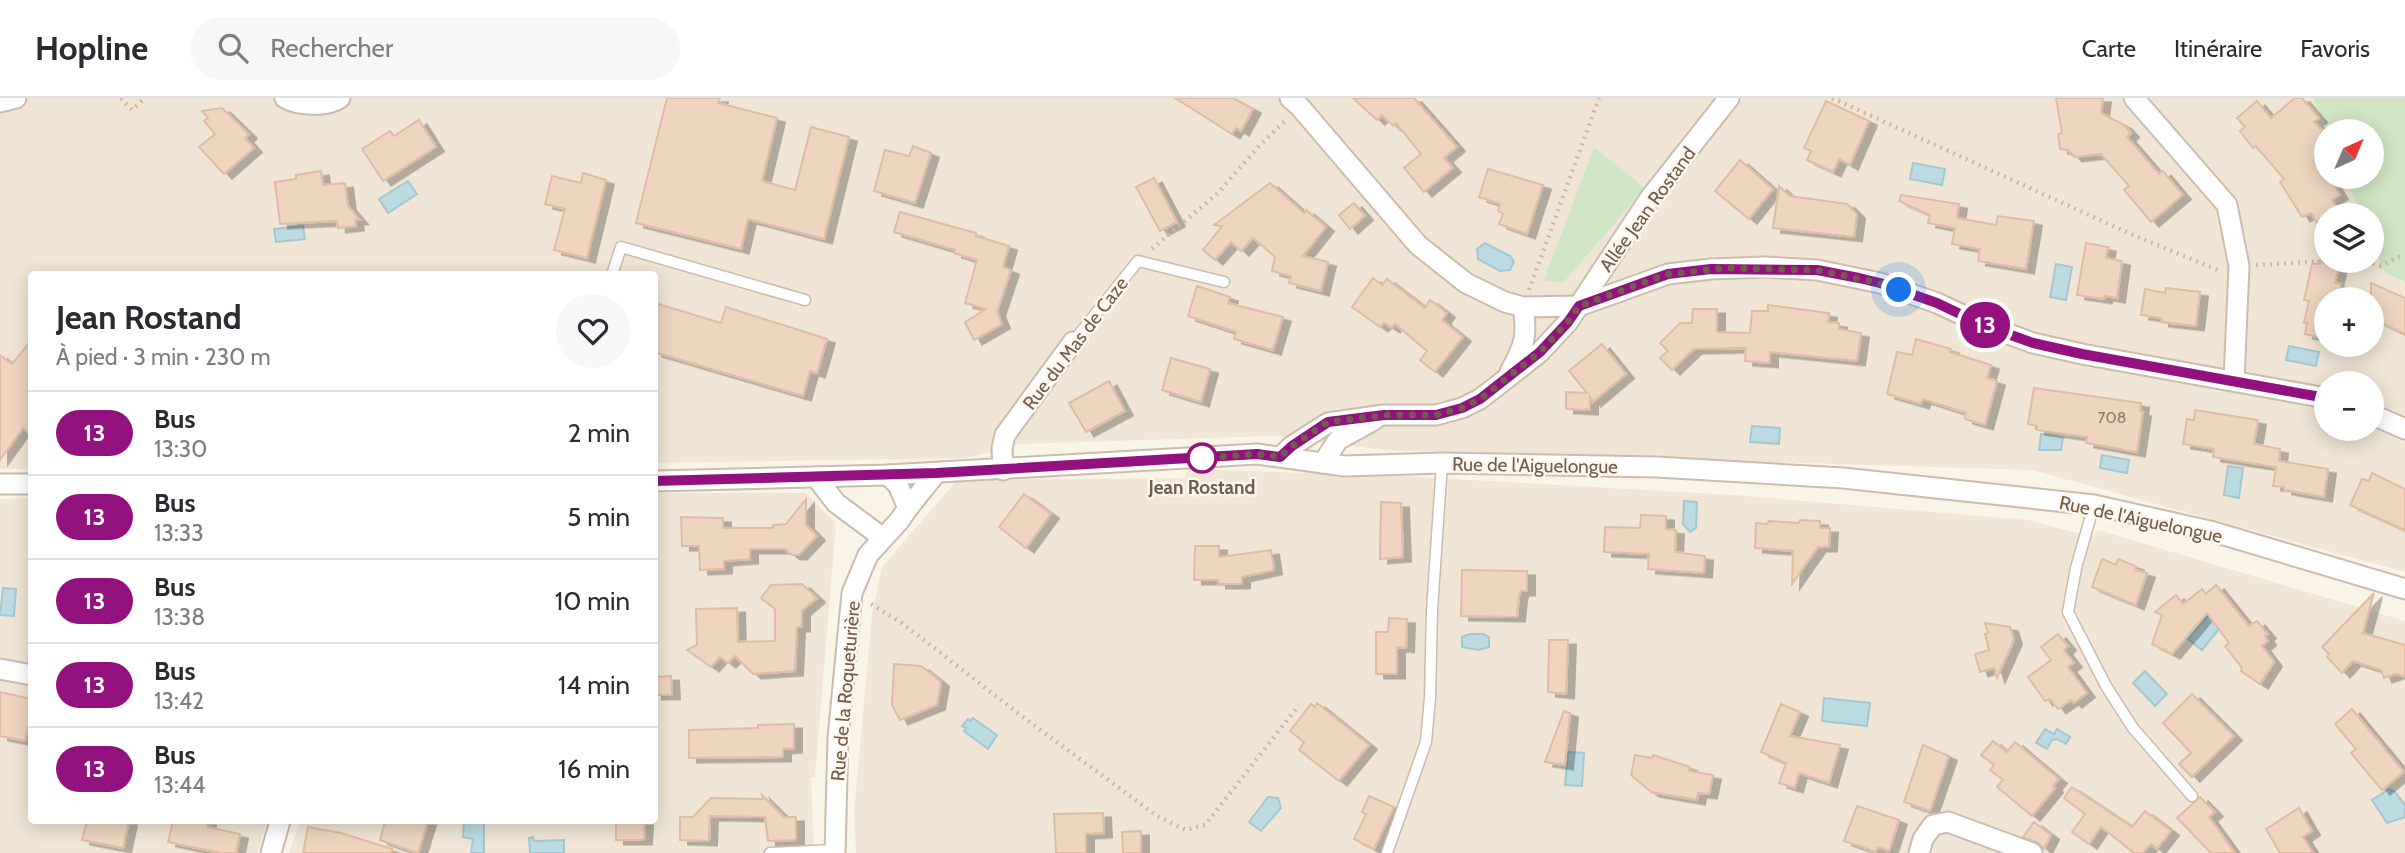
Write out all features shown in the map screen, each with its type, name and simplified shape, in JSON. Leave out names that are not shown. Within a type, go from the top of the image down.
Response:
[{"type":"street","points":[[0,102],[16,98]]},
{"type":"street","points":[[285,98],[292,102],[332,103],[340,98]]},
{"type":"street","name":"Allée Jean Rostand","points":[[1280,457],[1328,422],[1384,415],[1436,415],[1462,408],[1480,399],[1540,352],[1568,322],[1650,198],[1729,98]]},
{"type":"street","points":[[2134,98],[2227,205],[2239,266],[2234,380]]},
{"type":"street","points":[[1299,101],[1418,245],[1466,283],[1505,302],[1523,307],[1579,306],[1668,274],[1719,268],[1817,270],[1880,283],[1937,303],[1983,325],[2033,343],[2314,396]]},
{"type":"street","name":"Allée Jean Rostand","points":[[1506,379],[1524,345],[1526,328],[1523,307]]},
{"type":"street","name":"Rue du Mas de Caze","points":[[1003,470],[1002,447],[1005,435],[1073,342]]},
{"type":"street","name":"Allée Jean Rostand","points":[[1323,463],[1338,440],[1384,415]]},
{"type":"street","points":[[2384,420],[2405,429]]},
{"type":"street","name":"Rue de l'Aiguelongue","points":[[658,481],[1003,470],[1257,454],[1346,466],[1442,463],[1657,467],[1843,478],[2094,505],[2214,533],[2405,589]]},
{"type":"street","name":"Rue de la Roqueturière","points":[[835,851],[838,738],[852,593],[868,555],[936,473]]},
{"type":"street","points":[[888,475],[898,485],[908,508]]},
{"type":"street","points":[[849,513],[849,499],[854,487],[866,476]]},
{"type":"street","points":[[816,477],[836,503],[883,538]]},
{"type":"street","points":[[0,484],[28,484]]},
{"type":"street","points":[[0,669],[28,674]]},
{"type":"street","points":[[1919,853],[1923,839],[1933,825],[1948,822],[2032,853]]},
{"type":"street","points":[[271,853],[279,824]]},
{"type":"lane","points":[[613,271],[621,247],[805,299]]},
{"type":"lane","name":"Rue du Mas de Caze","points":[[1073,342],[1138,261],[1224,282]]},
{"type":"lane","points":[[1387,853],[1426,742],[1442,463]]},
{"type":"lane","points":[[2094,505],[2076,568],[2068,612],[2106,686],[2133,728],[2192,796]]},
{"type":"lane","points":[[770,853],[835,851]]},
{"type":"path","points":[[121,98],[132,110],[145,98]]},
{"type":"path","points":[[1523,307],[1599,98]]},
{"type":"path","points":[[1832,98],[2133,235],[2219,271],[2239,266],[2314,262]]},
{"type":"path","points":[[1138,261],[1218,193],[1299,101]]},
{"type":"path","points":[[2384,264],[2398,257],[2405,257]]},
{"type":"path","points":[[852,593],[902,623],[1157,816],[1185,830],[1205,825],[1299,705]]},
{"type":"shaded area","points":[[0,98],[2313,98],[2322,119],[2314,119],[2314,189],[2350,189],[2356,203],[2314,203],[2314,273],[2384,273],[2384,271],[2405,282],[2405,572],[2032,470],[1386,450],[1273,436],[1021,444],[967,458],[658,463],[658,271],[28,271],[28,469],[0,469]]},
{"type":"shaded area","points":[[1188,469],[1401,476],[1735,495],[2027,520],[2092,537],[2098,530],[2405,621],[2405,853],[856,853],[854,813],[872,614],[882,567],[957,480],[1185,478]]},
{"type":"shaded area","points":[[658,493],[805,493],[836,523],[815,777],[811,777],[814,853],[289,853],[299,824],[658,824]]},
{"type":"shaded area","points":[[28,498],[28,824],[265,824],[258,853],[0,853],[0,499]]},
{"type":"green space","points":[[2313,98],[2405,98],[2405,282],[2384,271],[2384,203],[2356,203],[2350,189],[2384,189],[2384,119],[2322,119]]},
{"type":"green space","points":[[1594,147],[1645,188],[1563,283],[1544,280]]},
{"type":"water","points":[[1913,163],[1945,169],[1942,185],[1910,179]]},
{"type":"water","points":[[408,181],[417,194],[388,213],[379,199]]},
{"type":"water","points":[[303,226],[305,239],[276,242],[274,229]]},
{"type":"water","points":[[1485,243],[1510,256],[1514,262],[1510,270],[1500,271],[1478,259],[1477,249]]},
{"type":"water","points":[[2056,264],[2072,267],[2066,300],[2050,297]]},
{"type":"water","points":[[2289,346],[2314,351],[2314,357],[2318,357],[2316,366],[2286,360]]},
{"type":"water","points":[[1752,426],[1780,428],[1779,444],[1750,442]]},
{"type":"water","points":[[2041,434],[2063,438],[2061,450],[2039,450]]},
{"type":"water","points":[[2102,455],[2129,460],[2127,473],[2100,468]]},
{"type":"water","points":[[2228,466],[2243,468],[2239,498],[2224,495]]},
{"type":"water","points":[[1684,501],[1697,502],[1696,528],[1690,532],[1683,524]]},
{"type":"water","points":[[3,588],[16,589],[14,616],[0,615]]},
{"type":"water","points":[[2211,612],[2223,624],[2202,650],[2188,639]]},
{"type":"water","points":[[1470,634],[1489,637],[1489,647],[1478,650],[1462,647],[1462,637]]},
{"type":"water","points":[[2145,671],[2167,694],[2155,706],[2133,683]]},
{"type":"water","points":[[1824,698],[1870,703],[1867,726],[1822,721]]},
{"type":"water","points":[[973,718],[997,735],[988,749],[964,731],[966,728],[962,726],[968,719],[970,721]]},
{"type":"water","points":[[2045,729],[2054,734],[2057,729],[2070,737],[2066,744],[2057,739],[2052,740],[2047,749],[2036,743]]},
{"type":"water","points":[[1568,752],[1584,753],[1582,786],[1565,785]]},
{"type":"water","points":[[2389,789],[2395,792],[2405,805],[2405,817],[2387,823],[2372,800]]},
{"type":"water","points":[[1268,797],[1278,798],[1281,808],[1261,831],[1249,822]]},
{"type":"water","points":[[464,824],[484,824],[484,853],[471,853],[473,839],[463,837]]},
{"type":"water","points":[[533,837],[534,841],[564,840],[564,853],[530,853],[529,838]]},
{"type":"building","points":[[667,98],[720,98],[718,103],[777,118],[762,181],[795,190],[811,127],[849,137],[824,239],[748,219],[741,249],[636,223]]},
{"type":"building","points":[[1175,98],[1233,98],[1253,109],[1241,131],[1236,128],[1232,134]]},
{"type":"building","points":[[1353,98],[1414,98],[1457,147],[1444,158],[1453,168],[1424,192],[1404,168],[1421,154],[1396,123],[1393,126],[1382,115],[1377,120]]},
{"type":"building","points":[[2056,98],[2103,98],[2101,113],[2124,125],[2131,133],[2127,137],[2159,174],[2163,171],[2183,195],[2151,222],[2124,190],[2129,186],[2101,154],[2074,157],[2068,150],[2060,149],[2058,134],[2062,133]]},
{"type":"building","points":[[2295,98],[2302,98],[2319,118],[2314,119],[2314,189],[2336,189],[2340,195],[2332,200],[2334,203],[2314,203],[2314,218],[2311,213],[2302,217],[2280,182],[2284,179],[2256,146],[2253,148],[2240,131],[2245,127],[2237,118],[2257,101],[2271,118]]},
{"type":"building","points":[[1826,101],[1869,121],[1850,165],[1839,159],[1833,172],[1807,160],[1811,151],[1804,148]]},
{"type":"building","points":[[222,108],[249,134],[245,138],[254,148],[224,174],[199,147],[215,134],[204,121],[208,118],[202,111]]},
{"type":"building","points":[[419,120],[436,147],[383,181],[362,149],[390,131],[394,136]]},
{"type":"building","points":[[913,146],[931,153],[915,203],[874,191],[885,150],[909,156]]},
{"type":"building","points":[[1740,160],[1773,189],[1749,219],[1715,191]]},
{"type":"building","points":[[1488,169],[1543,185],[1527,234],[1499,224],[1503,214],[1498,211],[1500,204],[1479,197]]},
{"type":"building","points":[[321,171],[323,185],[345,183],[348,206],[360,220],[355,220],[356,226],[338,228],[337,221],[280,224],[275,182]]},
{"type":"building","points":[[583,173],[606,180],[587,258],[554,250],[565,209],[545,204],[552,176],[581,183]]},
{"type":"building","points":[[1154,178],[1177,222],[1160,231],[1136,187]]},
{"type":"building","points":[[1270,183],[1304,213],[1306,210],[1326,227],[1303,256],[1328,262],[1321,291],[1289,283],[1291,276],[1272,271],[1275,257],[1253,238],[1241,251],[1231,242],[1215,260],[1203,250],[1222,226],[1214,225]]},
{"type":"building","points":[[1779,186],[1790,196],[1847,204],[1857,214],[1854,237],[1773,228]]},
{"type":"building","points":[[1901,195],[1959,204],[1957,218],[1996,225],[1998,216],[2034,221],[2026,269],[1978,261],[1980,249],[1952,244],[1955,228],[1928,223],[1930,215],[1899,201]]},
{"type":"building","points":[[1354,203],[1365,216],[1350,229],[1339,215]]},
{"type":"building","points":[[900,212],[976,233],[976,236],[1009,246],[1003,267],[1011,270],[997,312],[1002,324],[974,340],[965,322],[986,309],[965,303],[977,260],[954,253],[955,250],[894,232]]},
{"type":"building","points":[[2086,243],[2108,247],[2106,258],[2122,261],[2117,298],[2077,295]]},
{"type":"building","points":[[2312,264],[2314,273],[2337,273],[2335,283],[2341,284],[2340,287],[2314,287],[2314,336],[2305,334],[2307,323],[2304,323],[2309,301],[2304,300]]},
{"type":"building","points":[[1373,278],[1382,285],[1387,279],[1425,308],[1430,300],[1447,313],[1442,320],[1463,337],[1435,372],[1420,360],[1427,351],[1395,324],[1392,328],[1384,323],[1380,327],[1352,307]]},
{"type":"building","points":[[1197,286],[1230,297],[1228,303],[1283,317],[1273,350],[1234,339],[1236,332],[1188,316]]},
{"type":"building","points":[[2166,288],[2200,292],[2196,326],[2161,322],[2161,318],[2141,315],[2145,289],[2165,293]]},
{"type":"building","points":[[2384,289],[2405,298],[2405,334],[2384,324]]},
{"type":"building","points":[[658,304],[721,323],[726,307],[827,339],[817,373],[810,371],[803,396],[658,353]]},
{"type":"building","points":[[1768,305],[1829,313],[1828,322],[1839,323],[1839,329],[1861,333],[1857,361],[1770,352],[1770,363],[1745,361],[1746,348],[1694,349],[1672,370],[1660,358],[1668,351],[1660,343],[1680,323],[1692,323],[1693,309],[1717,309],[1717,332],[1750,333],[1752,311],[1768,311]]},
{"type":"building","points":[[1916,339],[1991,365],[1987,378],[1997,381],[1985,425],[1965,419],[1966,413],[1923,399],[1921,404],[1887,394],[1897,352],[1912,355]]},
{"type":"building","points":[[28,344],[28,432],[23,428],[0,460],[0,355],[12,364]]},
{"type":"building","points":[[1602,344],[1626,374],[1593,402],[1590,397],[1590,410],[1566,409],[1566,392],[1587,393],[1569,371]]},
{"type":"building","points":[[1171,358],[1210,369],[1201,402],[1162,390]]},
{"type":"building","points":[[1109,381],[1125,411],[1086,432],[1069,403]]},
{"type":"building","points":[[2034,388],[2141,403],[2140,411],[2143,412],[2137,452],[2086,443],[2087,437],[2037,430],[2037,426],[2028,424]]},
{"type":"building","points":[[2195,410],[2258,420],[2254,444],[2280,449],[2279,461],[2328,469],[2324,497],[2273,486],[2276,467],[2213,457],[2214,449],[2183,444],[2187,419],[2194,420]]},
{"type":"building","points":[[2372,473],[2405,489],[2405,530],[2350,505],[2362,479],[2369,481]]},
{"type":"building","points":[[1024,494],[1051,514],[1026,548],[999,527]]},
{"type":"building","points":[[806,499],[806,525],[817,536],[799,555],[792,555],[785,549],[750,549],[750,559],[724,561],[724,569],[700,570],[699,546],[682,546],[681,517],[723,518],[723,528],[773,528],[773,525],[786,524]]},
{"type":"building","points":[[1381,502],[1401,503],[1403,557],[1380,559]]},
{"type":"building","points":[[1641,515],[1666,516],[1666,529],[1676,530],[1675,552],[1705,556],[1704,573],[1648,569],[1649,554],[1604,552],[1605,527],[1640,528]]},
{"type":"building","points":[[1800,520],[1820,521],[1820,528],[1830,528],[1829,547],[1818,547],[1792,584],[1793,551],[1755,548],[1756,523],[1799,523]]},
{"type":"building","points":[[1195,546],[1219,546],[1219,557],[1271,550],[1274,570],[1242,577],[1242,584],[1194,580]]},
{"type":"building","points":[[2102,559],[2116,565],[2118,559],[2136,566],[2135,570],[2147,573],[2136,605],[2092,587]]},
{"type":"building","points":[[1462,570],[1527,571],[1527,591],[1521,591],[1519,596],[1517,617],[1461,616]]},
{"type":"building","points":[[802,584],[817,598],[802,611],[802,627],[797,627],[795,671],[753,674],[735,656],[728,663],[720,657],[711,667],[687,650],[697,645],[696,609],[737,608],[738,642],[775,641],[775,609],[761,598],[771,585]]},
{"type":"building","points":[[2216,585],[2249,626],[2257,621],[2268,634],[2265,636],[2268,641],[2262,646],[2274,662],[2260,684],[2241,671],[2242,668],[2225,646],[2229,643],[2207,613],[2172,654],[2152,644],[2162,615],[2155,612],[2176,595],[2183,604],[2202,589],[2206,594]]},
{"type":"building","points":[[2374,593],[2363,633],[2405,645],[2405,677],[2396,674],[2384,678],[2381,670],[2353,661],[2342,673],[2327,657],[2329,654],[2322,647]]},
{"type":"building","points":[[1389,618],[1407,619],[1406,648],[1397,647],[1397,674],[1376,674],[1376,632],[1388,632]]},
{"type":"building","points":[[1985,623],[2010,627],[2014,640],[1997,678],[1994,668],[1980,672],[1975,654],[1989,650]]},
{"type":"building","points":[[2058,634],[2068,646],[2064,650],[2074,663],[2068,667],[2087,693],[2074,703],[2071,700],[2058,709],[2050,699],[2045,701],[2028,677],[2051,660],[2041,647]]},
{"type":"building","points":[[1549,640],[1568,640],[1566,694],[1548,692]]},
{"type":"building","points":[[894,664],[921,666],[941,682],[937,705],[900,720],[892,705]]},
{"type":"building","points":[[671,676],[672,695],[658,695],[658,677]]},
{"type":"building","points":[[0,692],[28,698],[25,741],[0,736]]},
{"type":"building","points":[[2192,694],[2234,736],[2192,777],[2179,764],[2191,753],[2163,723]]},
{"type":"building","points":[[1317,703],[1369,745],[1339,781],[1299,750],[1304,742],[1290,731],[1311,704],[1315,707]]},
{"type":"building","points":[[1781,704],[1800,712],[1790,736],[1840,745],[1829,783],[1799,773],[1795,788],[1779,783],[1786,763],[1761,752]]},
{"type":"building","points":[[2352,709],[2404,772],[2382,790],[2351,753],[2356,749],[2335,724]]},
{"type":"building","points":[[1564,711],[1570,713],[1565,765],[1545,762]]},
{"type":"building","points":[[794,724],[794,748],[783,749],[783,757],[689,758],[689,730]]},
{"type":"building","points":[[1993,741],[2007,752],[2015,742],[2059,779],[2032,816],[1997,787],[2003,780],[1990,770],[1994,765],[1981,755]]},
{"type":"building","points":[[1923,745],[1949,756],[1930,811],[1904,802]]},
{"type":"building","points":[[1635,755],[1652,758],[1653,755],[1690,767],[1689,771],[1713,775],[1709,794],[1698,793],[1697,800],[1651,792],[1631,775]]},
{"type":"building","points":[[2072,787],[2132,827],[2145,811],[2171,831],[2157,849],[2151,844],[2143,853],[2134,853],[2101,827],[2089,844],[2072,832],[2085,814],[2064,798]]},
{"type":"building","points":[[762,795],[784,817],[796,817],[796,840],[768,841],[765,817],[710,816],[709,841],[680,840],[680,817],[693,817],[711,798],[763,799]]},
{"type":"building","points":[[1369,796],[1394,807],[1374,849],[1354,839],[1366,814],[1362,812]]},
{"type":"building","points":[[2200,797],[2215,812],[2209,817],[2235,853],[2211,853],[2177,818]]},
{"type":"building","points":[[1857,806],[1899,820],[1889,851],[1878,847],[1876,852],[1844,841]]},
{"type":"building","points":[[2299,808],[2312,831],[2303,837],[2313,853],[2280,853],[2266,829]]},
{"type":"building","points":[[1103,813],[1104,833],[1086,834],[1086,853],[1056,853],[1054,814]]},
{"type":"building","points":[[2034,822],[2051,835],[2044,849],[2037,842],[2023,837]]},
{"type":"building","points":[[86,824],[128,824],[123,848],[82,840]]},
{"type":"building","points":[[172,824],[208,824],[207,827],[240,834],[236,853],[220,853],[168,842]]},
{"type":"building","points":[[384,824],[427,824],[418,853],[380,840]]},
{"type":"building","points":[[616,824],[645,824],[644,840],[616,840]]},
{"type":"building","points":[[308,827],[341,833],[392,849],[392,853],[303,853]]},
{"type":"building","points":[[1141,831],[1141,853],[1123,853],[1122,832]]},
{"type":"bus line","name":"13","points":[[658,481],[1003,470],[1257,454],[1280,457],[1328,422],[1384,415],[1436,415],[1462,408],[1480,399],[1540,352],[1579,306],[1668,274],[1711,269],[1765,267],[1817,270],[1859,278],[1937,303],[1983,325],[2033,343],[2314,396]]},
{"type":"place","name":"Jean Rostand","points":[[1202,458]]},
{"type":"route","points":[[1202,458],[1257,454],[1280,457],[1328,422],[1384,415],[1436,415],[1462,408],[1480,399],[1540,352],[1579,306],[1668,274],[1727,268],[1817,270],[1880,283],[1899,290]]}]
